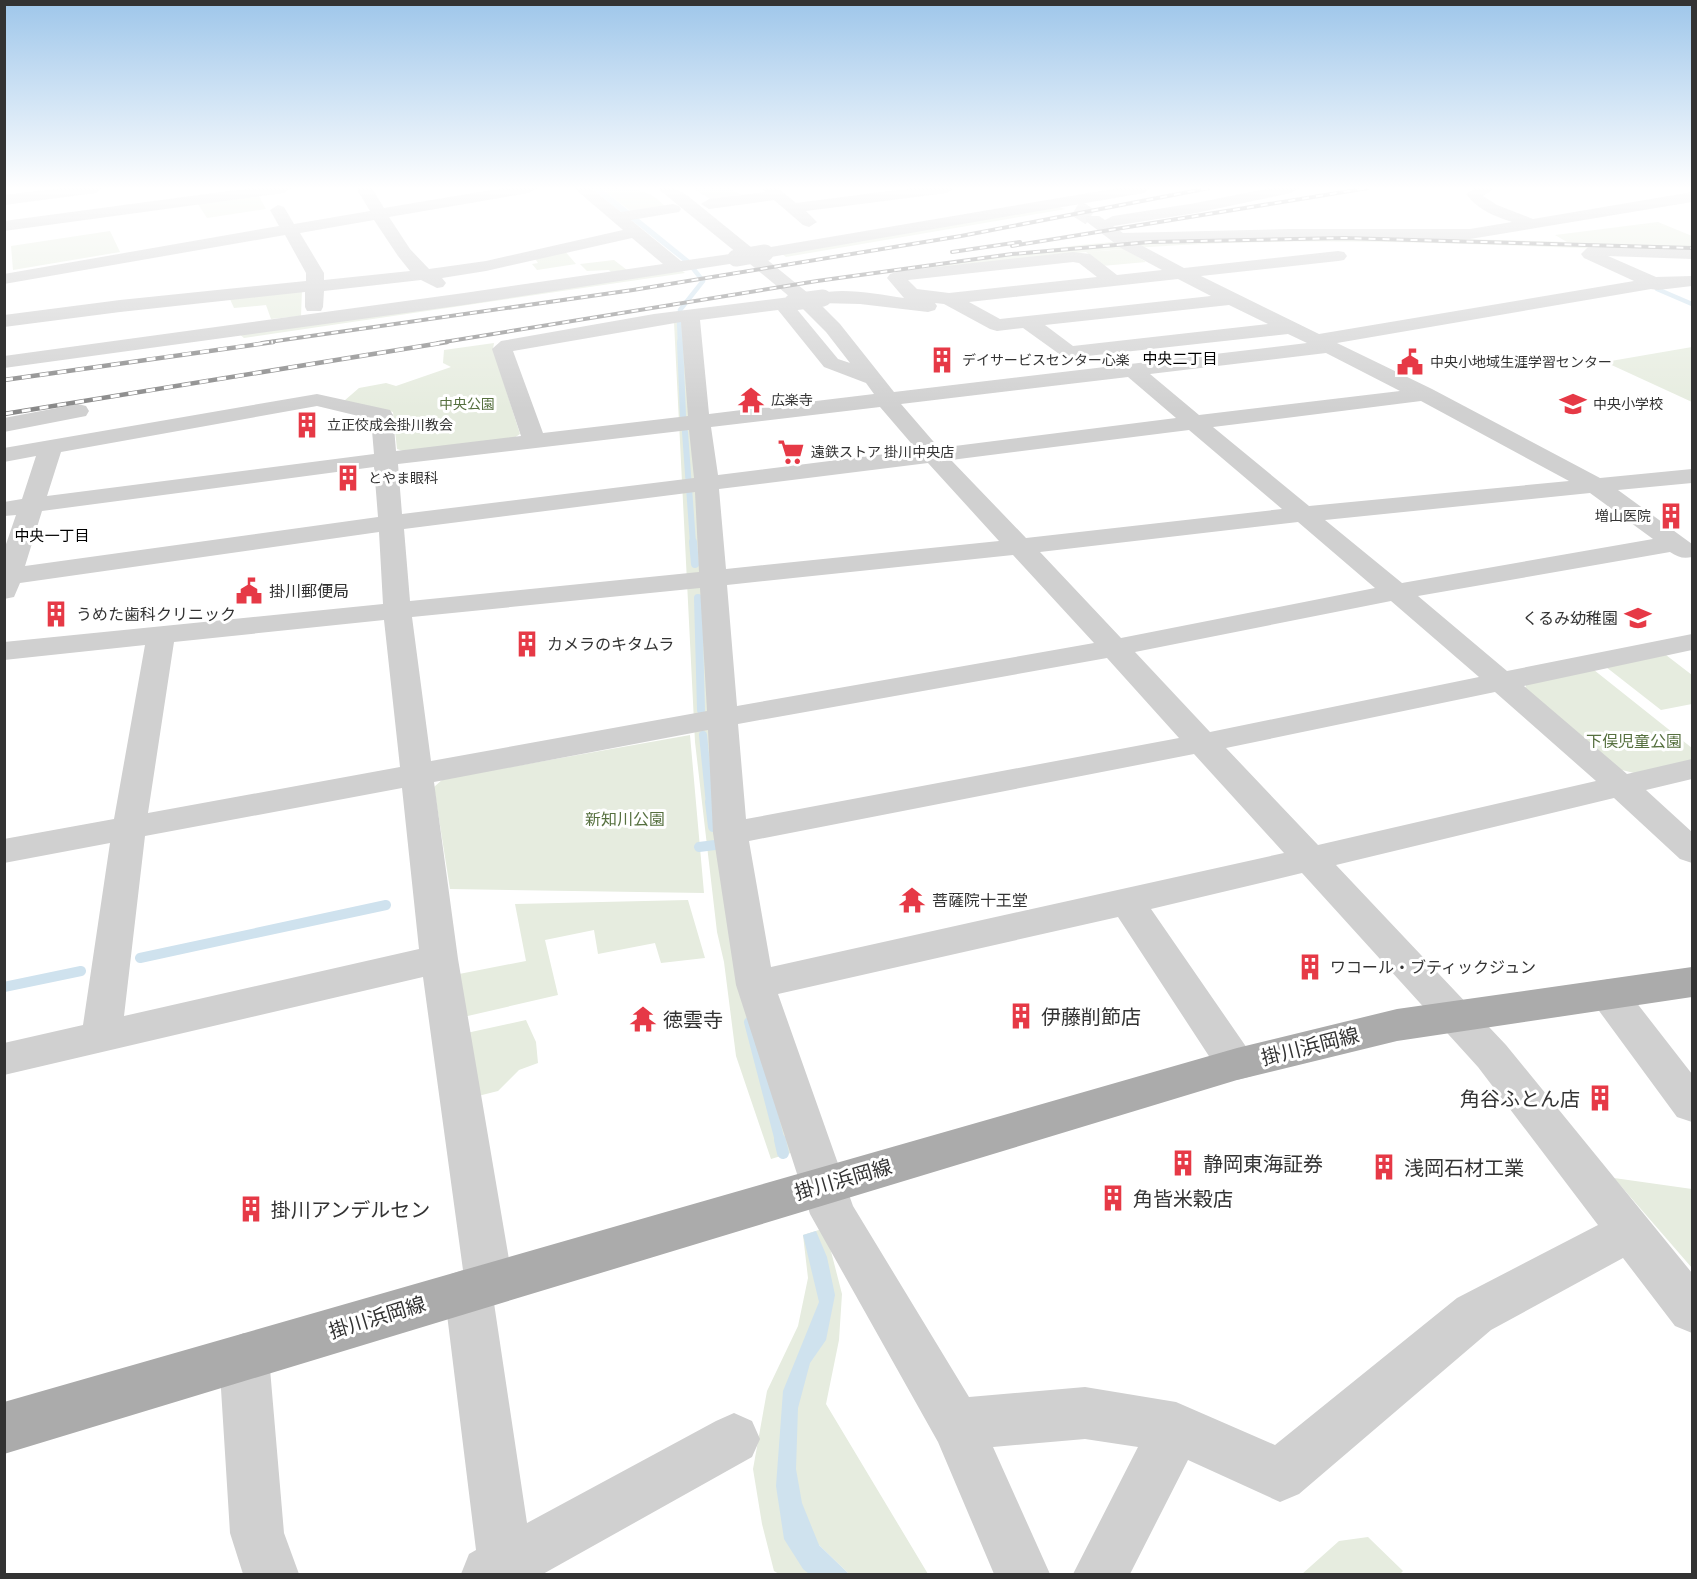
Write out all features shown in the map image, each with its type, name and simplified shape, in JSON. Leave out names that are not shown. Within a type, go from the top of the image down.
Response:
[{"type":"main road","name":"掛川浜岡線","points":[[4,1428],[1237,1064],[1397,1025],[1692,982]]},
{"type":"street","points":[[27,318],[10,282],[105,262]]},
{"type":"street","points":[[148,262],[150,270],[206,262]]},
{"type":"street","points":[[413,262],[422,275],[464,299]]},
{"type":"street","points":[[4,321],[422,275],[486,266],[499,262]]},
{"type":"street","points":[[681,262],[687,266]]},
{"type":"street","points":[[4,362],[464,299],[712,262]]},
{"type":"street","points":[[760,262],[802,296],[882,380],[933,455],[1492,1056],[1692,1310]]},
{"type":"street","points":[[1030,262],[896,278],[910,294],[949,299],[1285,262]]},
{"type":"street","points":[[1089,262],[1113,281]]},
{"type":"street","points":[[1160,262],[1288,328],[1424,394],[1593,484],[1684,549]]},
{"type":"street","points":[[1606,262],[1653,284],[1692,298]]},
{"type":"street","points":[[288,266],[310,264],[315,273],[313,318]]},
{"type":"street","points":[[4,509],[385,459],[699,422],[882,380],[1075,377],[1132,370],[1321,344],[1653,284],[1692,281]]},
{"type":"street","points":[[827,297],[847,315]]},
{"type":"street","points":[[534,441],[502,349],[508,345],[683,316],[827,297],[904,302],[943,309],[957,313],[1014,342]]},
{"type":"street","points":[[949,299],[997,325],[1231,299]]},
{"type":"street","points":[[788,302],[831,363],[882,380]]},
{"type":"street","points":[[683,316],[707,484],[730,833],[755,985],[837,1224],[956,1424],[1022,1575]]},
{"type":"street","points":[[1027,322],[1069,352],[1288,328]]},
{"type":"street","points":[[1045,360],[1075,377]]},
{"type":"street","points":[[1132,370],[1501,680],[1621,784],[1692,851]]},
{"type":"street","points":[[51,447],[6,582],[392,523],[1424,394]]},
{"type":"street","points":[[4,454],[336,398],[382,415],[399,628],[479,1287],[497,1570],[734,1439]]},
{"type":"street","points":[[4,425],[78,411]]},
{"type":"street","points":[[4,651],[1019,547],[1593,484],[1692,476]]},
{"type":"street","points":[[4,851],[721,718],[1114,648],[1397,592],[1684,549]]},
{"type":"street","points":[[101,1038],[129,828],[161,635]]},
{"type":"street","points":[[730,833],[1202,743],[1692,642]]},
{"type":"street","points":[[755,985],[1127,902],[1692,769]]},
{"type":"street","points":[[1127,902],[1237,1064]]},
{"type":"street","points":[[4,1059],[439,959]]},
{"type":"street","points":[[1608,994],[1692,1105]]},
{"type":"street","points":[[956,1424],[1085,1413],[1176,1428],[1280,1475],[1474,1314],[1630,1231]]},
{"type":"street","points":[[244,1357],[257,1533],[271,1575]]},
{"type":"street","points":[[1101,1575],[1176,1428]]},
{"type":"green space","points":[[12,262],[62,262],[13,270]]},
{"type":"green space","points":[[574,262],[576,264],[537,270],[532,264]]},
{"type":"green space","points":[[616,262],[627,270],[587,271],[580,264]]},
{"type":"green space","points":[[963,262],[999,262],[925,270],[930,267]]},
{"type":"green space","points":[[1097,262],[1146,262],[1102,266]]},
{"type":"green space","points":[[681,270],[685,273],[244,338],[238,333]]},
{"type":"green space","points":[[302,290],[301,316],[271,319],[266,305],[234,308],[229,297]]},
{"type":"green space","points":[[674,322],[684,323],[710,643],[794,1152],[771,1159],[736,1056],[724,962],[717,932],[695,742]]},
{"type":"green space","name":"中央公園","points":[[494,343],[493,349],[520,434],[514,438],[403,451],[397,449],[393,412],[344,401],[359,388],[386,383],[396,386],[451,367],[443,363],[444,350]]},
{"type":"green space","points":[[1692,347],[1692,402],[1605,362]]},
{"type":"green space","points":[[1666,655],[1692,675],[1692,704],[1661,710],[1606,667]]},
{"type":"green space","name":"下俣児童公園","points":[[1594,670],[1692,748],[1692,761],[1634,773],[1618,769],[1525,689],[1527,682]]},
{"type":"green space","name":"新知川公園","points":[[690,735],[704,893],[450,889],[434,787],[443,779]]},
{"type":"green space","points":[[688,900],[705,958],[661,963],[655,943],[598,954],[594,930],[545,940],[558,995],[459,1018],[454,975],[526,961],[515,904]]},
{"type":"green space","points":[[526,1020],[536,1042],[538,1063],[519,1070],[498,1091],[478,1096],[462,1034]]},
{"type":"green space","points":[[1614,1178],[1692,1189],[1692,1268]]},
{"type":"green space","points":[[825,1228],[842,1294],[839,1340],[826,1404],[928,1574],[849,1574],[819,1545],[809,1574],[779,1574],[774,1571],[762,1524],[753,1469],[767,1391],[798,1326],[808,1278],[803,1235]]},
{"type":"green space","points":[[1368,1537],[1403,1571],[1400,1574],[1302,1574],[1339,1541]]},
{"type":"water","points":[[816,1231],[827,1257],[835,1295],[826,1340],[810,1363],[798,1408],[796,1469],[802,1503],[819,1545],[849,1574],[809,1574],[803,1569],[784,1539],[776,1486],[783,1391],[819,1302],[803,1235]]},
{"type":"waterway","points":[[680,310],[703,281],[688,262]]},
{"type":"waterway","points":[[1657,289],[1692,304]]},
{"type":"waterway","points":[[679,319],[680,343]]},
{"type":"waterway","points":[[680,342],[683,416]]},
{"type":"waterway","points":[[685,432],[693,543]]},
{"type":"waterway","points":[[693,542],[695,564]]},
{"type":"waterway","points":[[698,598],[701,710]]},
{"type":"waterway","points":[[703,735],[710,804]]},
{"type":"waterway","points":[[710,802],[713,827]]},
{"type":"waterway","points":[[699,847],[715,845]]},
{"type":"waterway","points":[[140,958],[386,905]]},
{"type":"waterway","points":[[4,987],[81,971]]},
{"type":"waterway","points":[[749,1022],[780,1141]]},
{"type":"waterway","points":[[780,1140],[783,1153]]},
{"type":"railway","points":[[262,343],[633,290],[805,262]]},
{"type":"railway","points":[[438,343],[817,281],[956,262]]},
{"type":"railway","points":[[4,380],[273,342]]},
{"type":"railway","points":[[4,414],[447,342]]},
{"type":"place","name":"デイサービスセンター心楽","points":[[942,360]]},
{"type":"place","name":"中央小地域生涯学習センター","points":[[1410,362]]},
{"type":"place","name":"広楽寺","points":[[751,400]]},
{"type":"place","name":"中央小学校","points":[[1573,404]]},
{"type":"place","name":"立正佼成会掛川教会","points":[[307,425]]},
{"type":"place","name":"遠鉄ストア 掛川中央店","points":[[791,452]]},
{"type":"place","name":"とやま眼科","points":[[348,478]]},
{"type":"place","name":"増山医院","points":[[1671,516]]},
{"type":"place","name":"掛川郵便局","points":[[249,591]]},
{"type":"place","name":"うめた歯科クリニック","points":[[56,614]]},
{"type":"place","name":"くるみ幼稚園","points":[[1638,618]]},
{"type":"place","name":"カメラのキタムラ","points":[[527,644]]},
{"type":"place","name":"菩薩院十王堂","points":[[912,900]]},
{"type":"place","name":"ワコール・ブティックジュン","points":[[1310,967]]},
{"type":"place","name":"伊藤削節店","points":[[1021,1016]]},
{"type":"place","name":"徳雲寺","points":[[643,1019]]},
{"type":"place","name":"角谷ふとん店","points":[[1600,1098]]},
{"type":"place","name":"静岡東海証券","points":[[1183,1163]]},
{"type":"place","name":"浅岡石材工業","points":[[1384,1167]]},
{"type":"place","name":"角皆米穀店","points":[[1113,1198]]},
{"type":"place","name":"掛川アンデルセン","points":[[251,1209]]},
{"type":"district","name":"中央二丁目","points":[[1180,358]]},
{"type":"district","name":"中央一丁目","points":[[52,535]]}]
